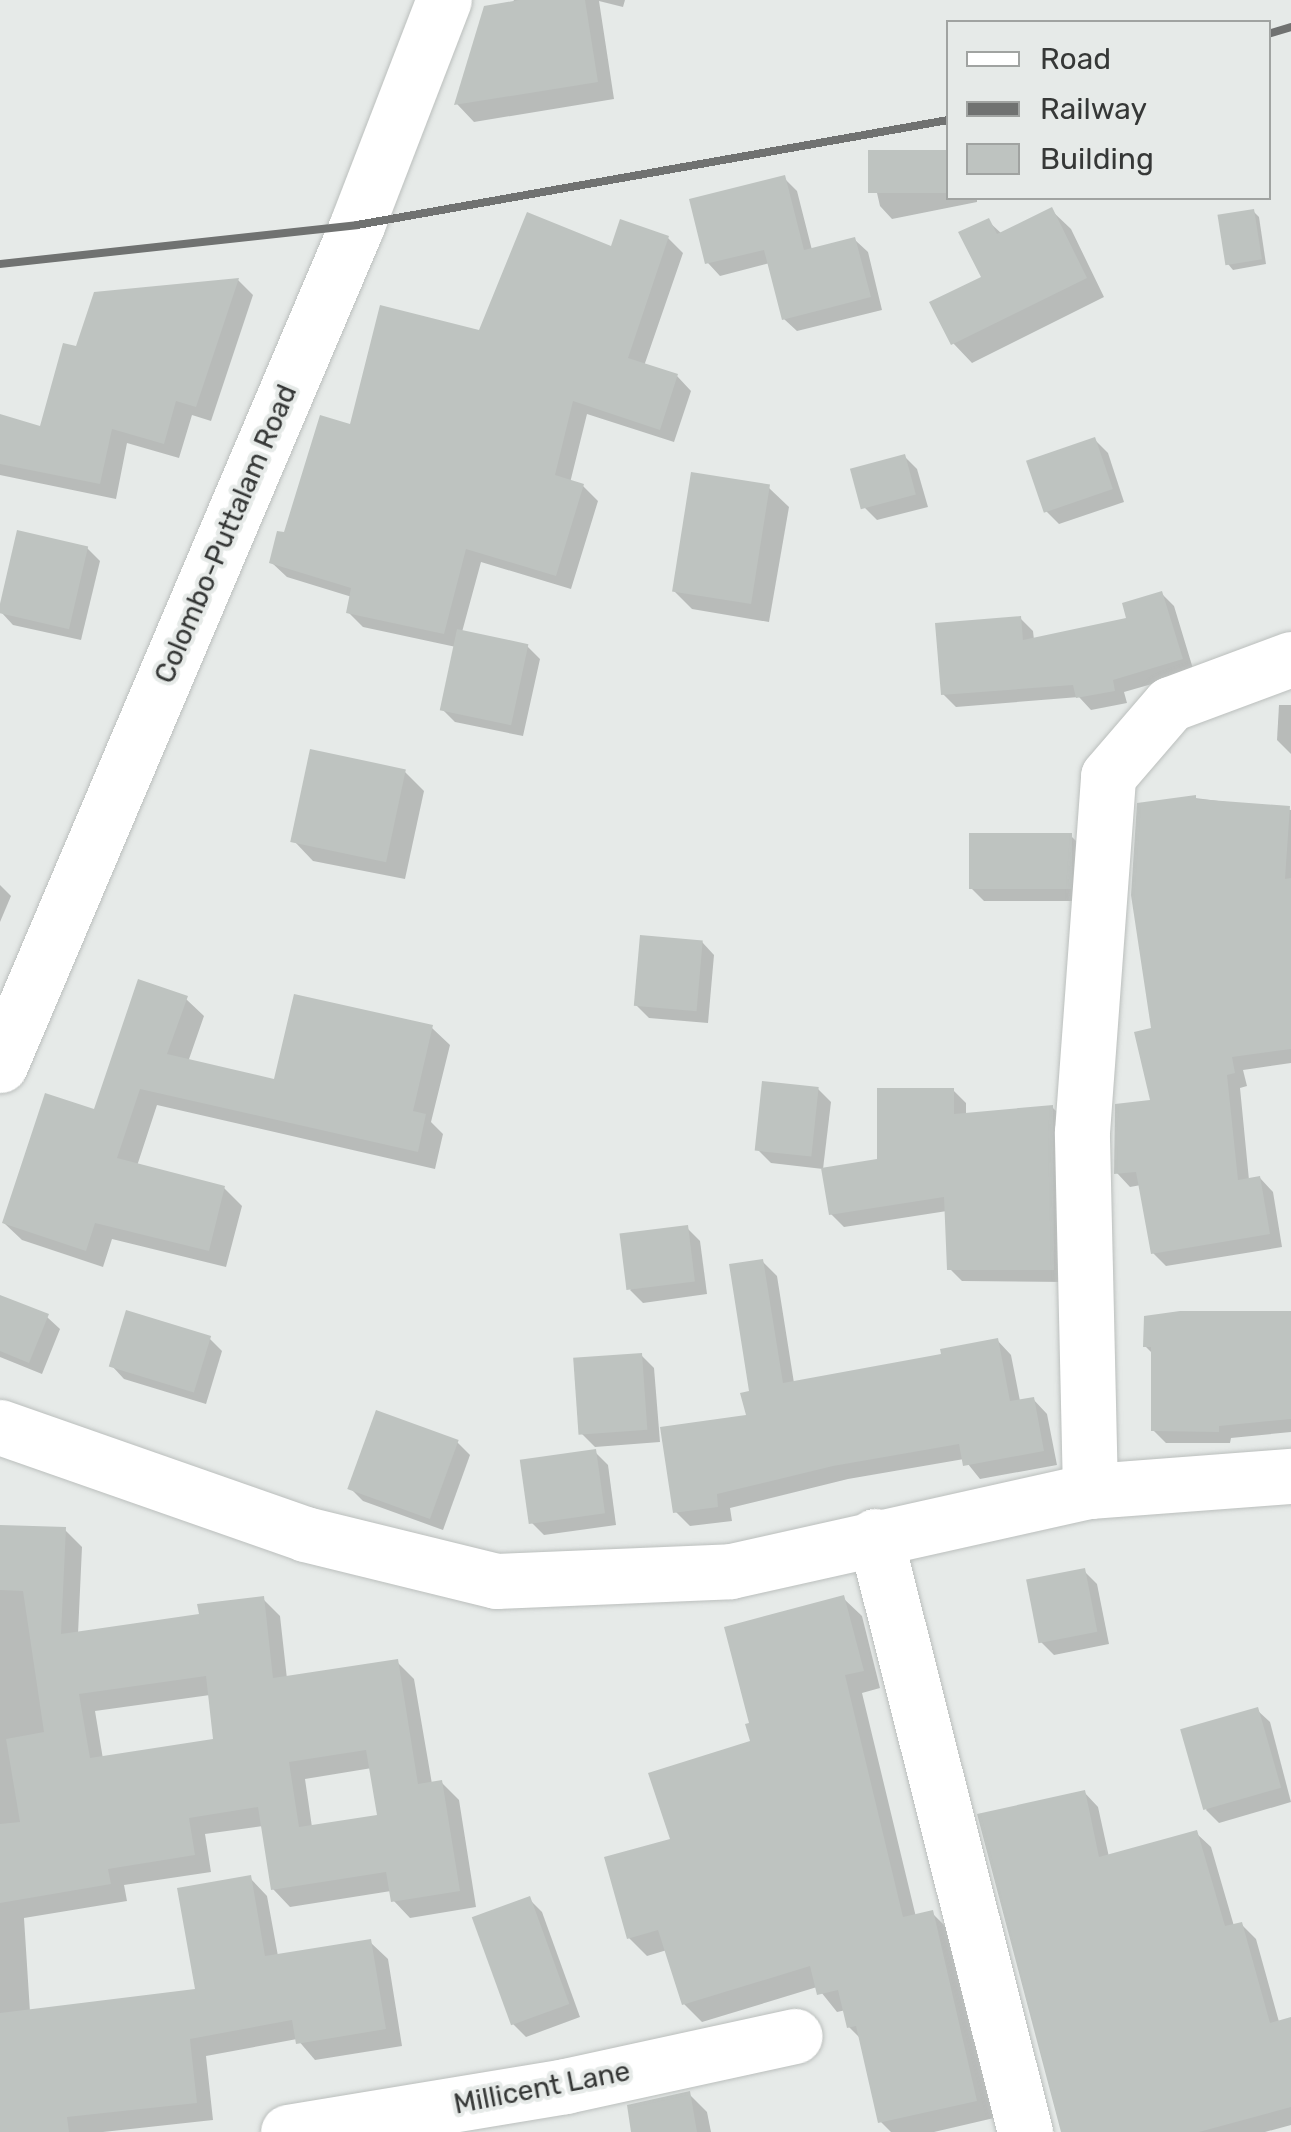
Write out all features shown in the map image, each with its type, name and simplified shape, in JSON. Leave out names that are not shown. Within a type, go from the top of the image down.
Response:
[{"type":"main road","name":"Colombo-Puttalam Road","points":[[0,1064],[357,226],[444,0]]},
{"type":"main road","points":[[1090,1491],[1082,1132],[1108,776],[1170,704],[1291,660]]},
{"type":"main road","points":[[0,1427],[305,1534],[496,1581],[731,1570],[1090,1491],[1291,1476]]},
{"type":"main road","points":[[875,1536],[1025,2132]]},
{"type":"main road","name":"Millicent Lane","points":[[288,2132],[565,2086],[795,2036]]},
{"type":"building","points":[[519,0],[585,0],[598,82],[454,105],[484,6]]},
{"type":"building","points":[[868,150],[946,150],[946,193],[868,193]]},
{"type":"building","points":[[785,175],[804,250],[855,237],[871,297],[782,320],[764,250],[705,264],[689,199]]},
{"type":"building","points":[[1052,207],[1087,278],[951,345],[929,302],[981,277],[958,232],[989,218],[997,234]]},
{"type":"building","points":[[1254,209],[1262,259],[1225,265],[1217,215]]},
{"type":"building","points":[[527,212],[611,246],[620,219],[669,236],[628,358],[678,374],[660,430],[573,401],[555,475],[584,484],[556,576],[466,549],[444,634],[346,613],[351,588],[269,563],[277,531],[284,532],[320,415],[350,424],[380,305],[479,330]]},
{"type":"building","points":[[239,278],[196,407],[176,401],[164,444],[112,429],[100,484],[0,464],[0,414],[40,426],[63,343],[76,346],[94,292]]},
{"type":"building","points":[[1095,437],[1113,489],[1044,513],[1026,461]]},
{"type":"building","points":[[905,454],[916,495],[861,509],[850,469]]},
{"type":"building","points":[[691,472],[770,485],[751,604],[672,592]]},
{"type":"building","points":[[17,530],[88,546],[69,629],[0,613]]},
{"type":"building","points":[[1162,591],[1183,659],[1113,680],[1115,691],[1076,698],[1073,685],[941,695],[935,623],[1021,616],[1023,640],[1126,618],[1122,603]]},
{"type":"building","points":[[457,629],[528,644],[511,725],[440,710]]},
{"type":"building","points":[[310,749],[406,769],[386,862],[290,842]]},
{"type":"building","points":[[1196,795],[1196,799],[1290,806],[1285,879],[1291,878],[1291,1049],[1232,1057],[1235,1073],[1227,1075],[1238,1180],[1260,1176],[1270,1234],[1151,1254],[1136,1172],[1114,1174],[1115,1104],[1150,1100],[1134,1032],[1151,1028],[1131,895],[1137,803]]},
{"type":"building","points":[[969,833],[1072,833],[1072,889],[969,889]]},
{"type":"building","points":[[640,935],[703,940],[697,1011],[634,1006]]},
{"type":"building","points":[[138,979],[188,996],[167,1054],[274,1079],[294,994],[433,1025],[413,1111],[426,1114],[418,1152],[140,1089],[117,1158],[225,1186],[209,1251],[95,1223],[86,1251],[2,1223],[45,1093],[94,1109]]},
{"type":"building","points":[[762,1081],[819,1087],[811,1157],[755,1151]]},
{"type":"building","points":[[877,1088],[954,1088],[954,1114],[1053,1105],[1054,1270],[947,1270],[944,1197],[829,1215],[821,1168],[877,1159]]},
{"type":"building","points":[[688,1225],[695,1282],[626,1290],[620,1233]]},
{"type":"building","points":[[763,1259],[783,1383],[941,1354],[940,1349],[998,1338],[1010,1401],[1034,1397],[1044,1451],[963,1466],[959,1444],[833,1466],[717,1494],[718,1507],[673,1513],[660,1427],[746,1415],[740,1393],[749,1391],[729,1264]]},
{"type":"building","points":[[0,1295],[49,1314],[29,1363],[0,1351]]},
{"type":"building","points":[[126,1310],[211,1336],[194,1392],[109,1366]]},
{"type":"building","points":[[1180,1311],[1291,1311],[1291,1419],[1219,1426],[1219,1432],[1151,1431],[1151,1347],[1143,1347],[1144,1316]]},
{"type":"building","points":[[642,1353],[647,1430],[579,1435],[573,1358]]},
{"type":"building","points":[[376,1410],[459,1440],[430,1519],[347,1489]]},
{"type":"building","points":[[596,1449],[605,1513],[529,1524],[520,1460]]},
{"type":"building","points":[[0,1525],[66,1527],[61,1634],[199,1614],[197,1604],[264,1596],[273,1678],[398,1659],[418,1784],[442,1780],[460,1891],[391,1902],[386,1872],[271,1890],[258,1807],[189,1818],[195,1855],[108,1869],[111,1884],[0,1903],[0,1824],[20,1822],[6,1739],[44,1732],[23,1591],[0,1590]],"holes":[[[206,1676],[213,1739],[90,1758],[79,1694]],[[366,1750],[377,1815],[299,1827],[289,1762]]]},
{"type":"building","points":[[1085,1568],[1097,1632],[1039,1643],[1026,1579]]},
{"type":"building","points":[[844,1595],[864,1671],[845,1675],[903,1917],[933,1910],[977,2101],[878,2123],[856,2026],[847,2028],[838,1990],[817,1995],[810,1966],[682,2005],[658,1930],[627,1939],[604,1857],[670,1839],[648,1773],[750,1741],[745,1724],[749,1723],[724,1627]]},
{"type":"building","points":[[1258,1707],[1281,1788],[1203,1810],[1180,1729]]},
{"type":"building","points":[[1085,1790],[1099,1857],[1197,1830],[1225,1926],[1242,1922],[1270,2023],[1291,2017],[1291,2107],[1199,2132],[1061,2132],[977,1814]]},
{"type":"building","points":[[251,1875],[265,1956],[371,1939],[386,2029],[296,2044],[292,2020],[190,2039],[197,2103],[67,2117],[69,2132],[0,2132],[0,2013],[195,1989],[177,1888]]},
{"type":"building","points":[[530,1896],[569,2004],[511,2025],[472,1917]]},
{"type":"building","points":[[690,2091],[697,2132],[631,2132],[627,2105]]},
{"type":"railway","points":[[1271,33],[1291,27]]},
{"type":"railway","points":[[0,264],[357,225],[946,120]]}]
